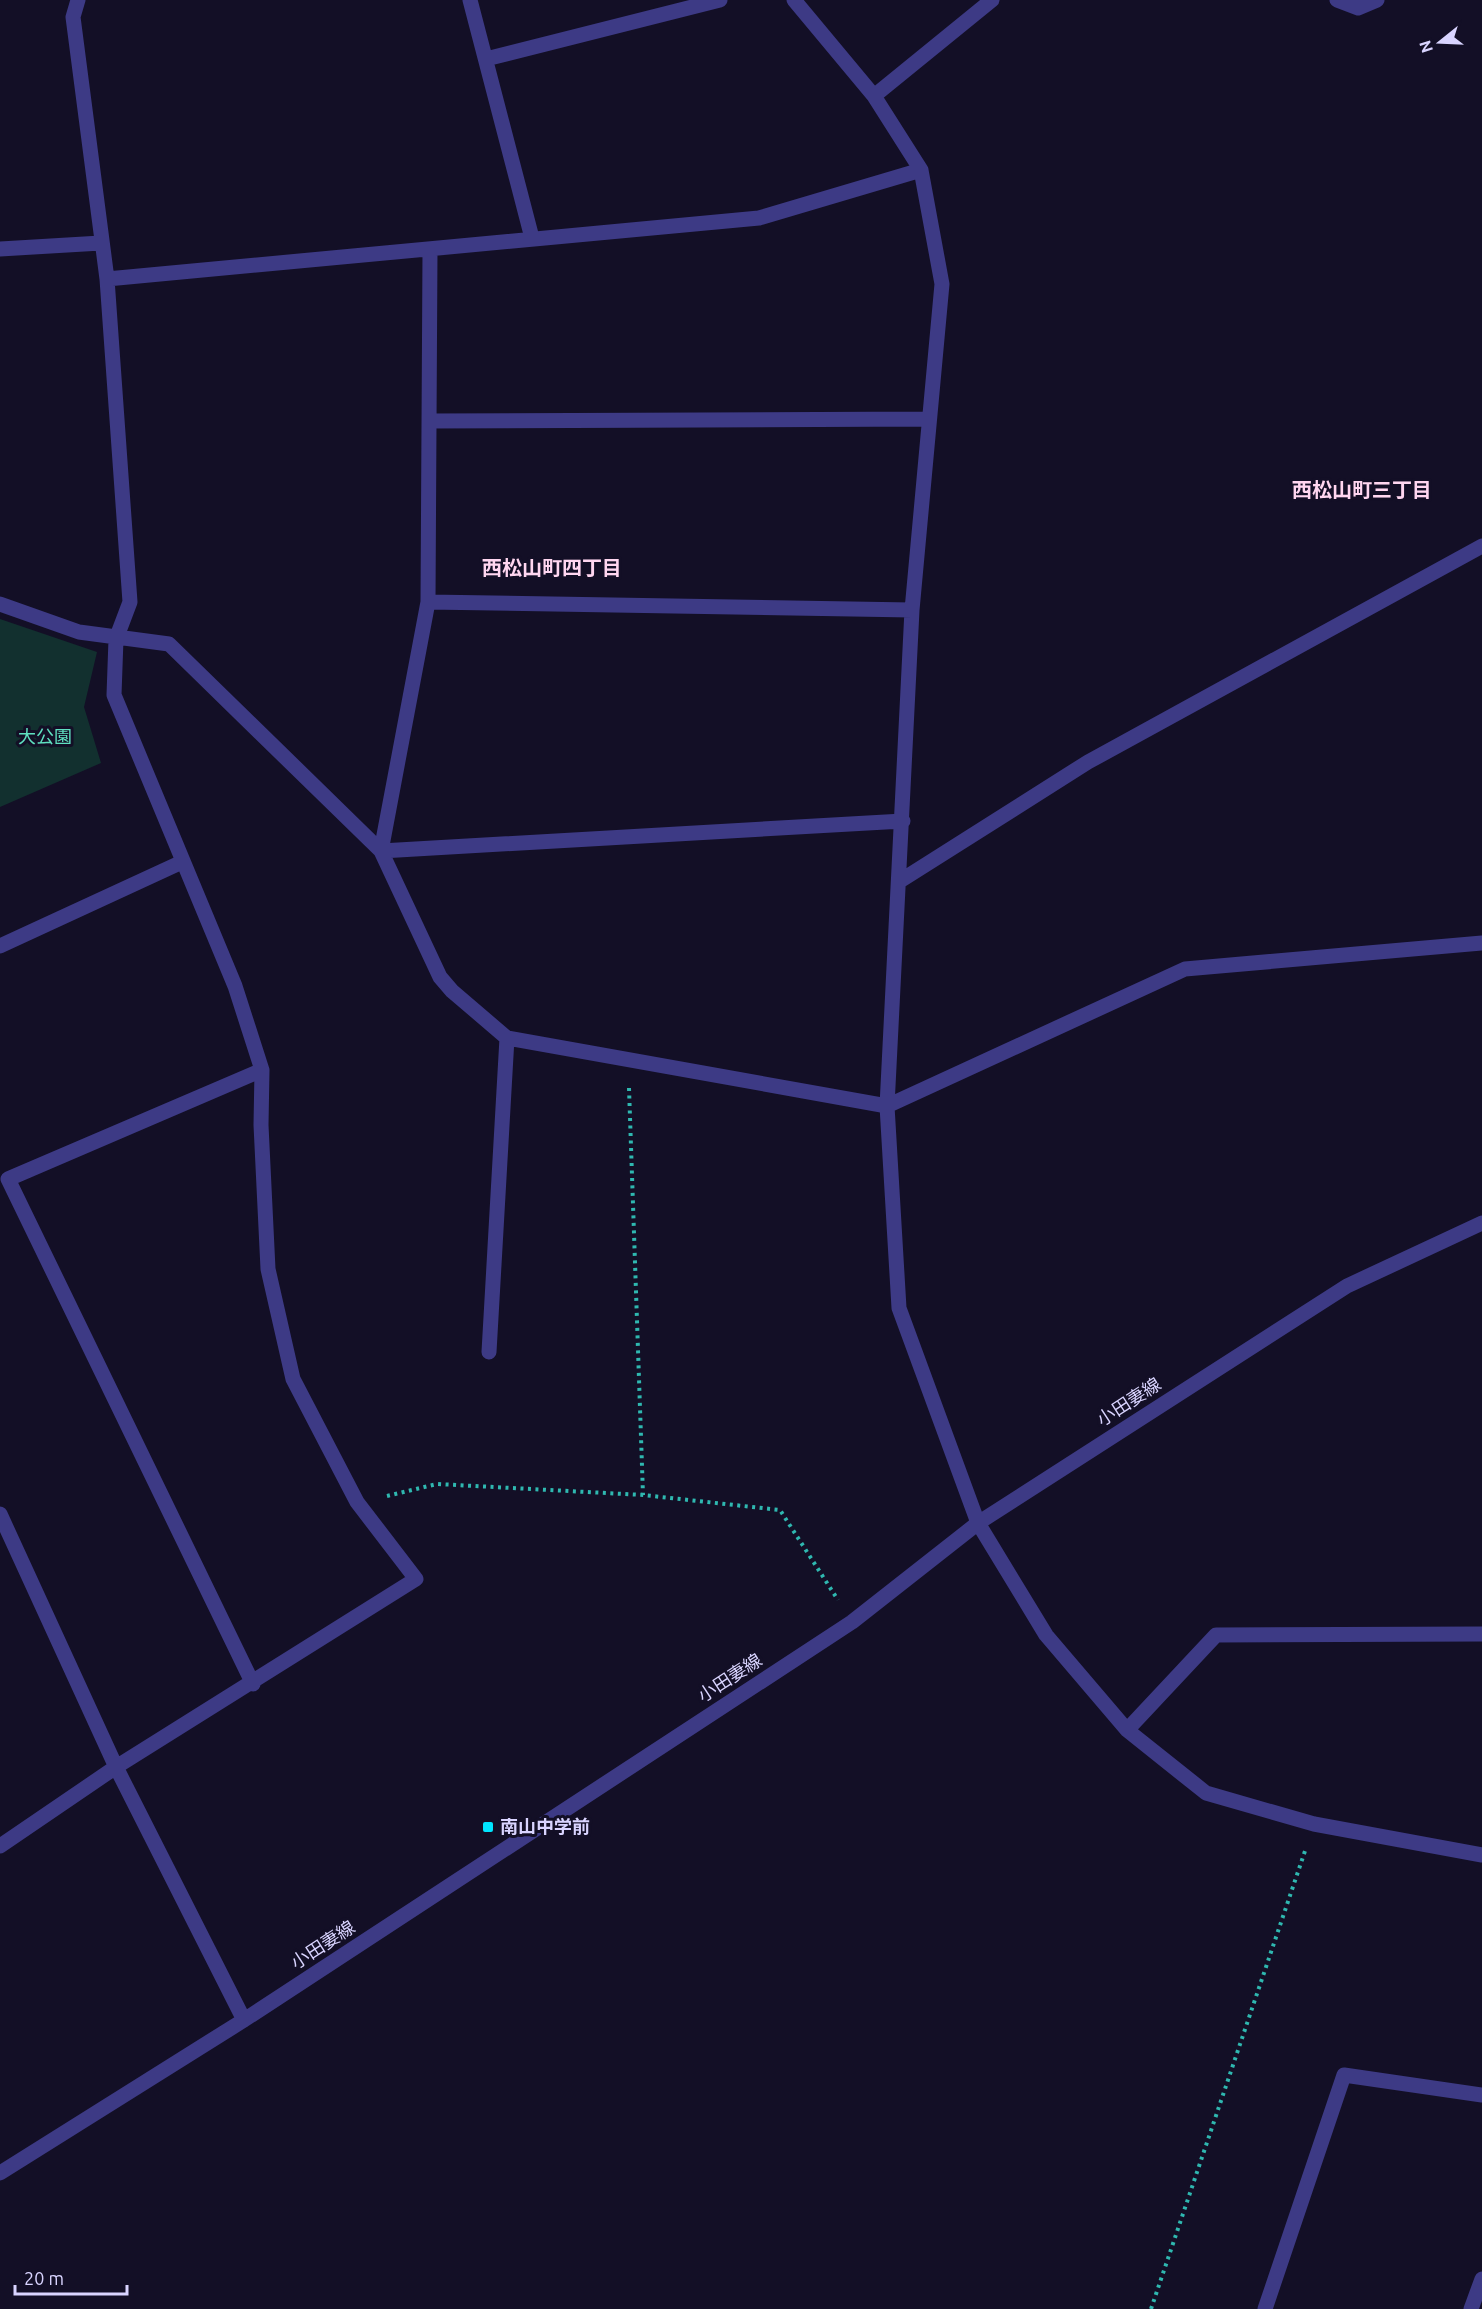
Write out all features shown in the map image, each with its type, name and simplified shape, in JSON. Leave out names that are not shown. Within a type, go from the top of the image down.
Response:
[{"type":"street","points":[[0,1846],[116,1767],[253,1684],[416,1579],[357,1502],[293,1379],[268,1269],[261,1125],[262,1070],[236,986],[182,862],[114,695],[116,639],[130,602],[107,279],[100,243],[74,17],[78,0]]},
{"type":"street","points":[[470,0],[532,238]]},
{"type":"street","points":[[486,58],[720,0]]},
{"type":"street","points":[[794,0],[874,96],[921,170],[942,284],[912,610],[900,881],[886,1106],[899,1308],[978,1522],[1046,1635],[1127,1730],[1206,1793],[1314,1824],[1482,1855]]},
{"type":"street","points":[[874,96],[992,0]]},
{"type":"street","points":[[1337,0],[1358,8],[1377,0]]},
{"type":"street","points":[[107,279],[430,251],[532,238],[759,218],[921,170]]},
{"type":"street","points":[[0,249],[100,243]]},
{"type":"street","points":[[381,851],[428,602],[430,251]]},
{"type":"street","points":[[429,421],[929,419]]},
{"type":"street","points":[[900,881],[1088,762],[1482,546]]},
{"type":"street","points":[[428,602],[912,610]]},
{"type":"street","points":[[0,604],[79,632],[116,639],[169,644],[381,851],[440,977],[452,991],[507,1038],[886,1106],[1185,969],[1482,943]]},
{"type":"street","points":[[381,851],[903,821]]},
{"type":"street","points":[[0,946],[182,862]]},
{"type":"street","points":[[489,1352],[507,1038]]},
{"type":"street","points":[[253,1684],[8,1179],[262,1070]]},
{"type":"street","name":"小田妻線","points":[[0,2173],[244,2020],[852,1622],[978,1522],[1347,1286],[1482,1223]]},
{"type":"street","points":[[0,1514],[116,1767],[244,2020]]},
{"type":"street","points":[[1127,1730],[1216,1635],[1482,1634]]},
{"type":"street","points":[[1265,2309],[1344,2074],[1482,2096]]},
{"type":"street","points":[[1471,2309],[1482,2279]]},
{"type":"path","points":[[628,1061],[643,1495]]},
{"type":"path","points":[[357,1502],[437,1484],[643,1495],[780,1510],[852,1622]]},
{"type":"path","points":[[1151,2309],[1314,1824]]},
{"type":"green space","name":"大公園","points":[[0,619],[97,652],[84,707],[101,763],[0,807]]},
{"type":"place","name":"南山中学前","points":[[488,1827]]},
{"type":"district","name":"西松山町三丁目","points":[[1362,490]]},
{"type":"district","name":"西松山町四丁目","points":[[552,568]]}]
